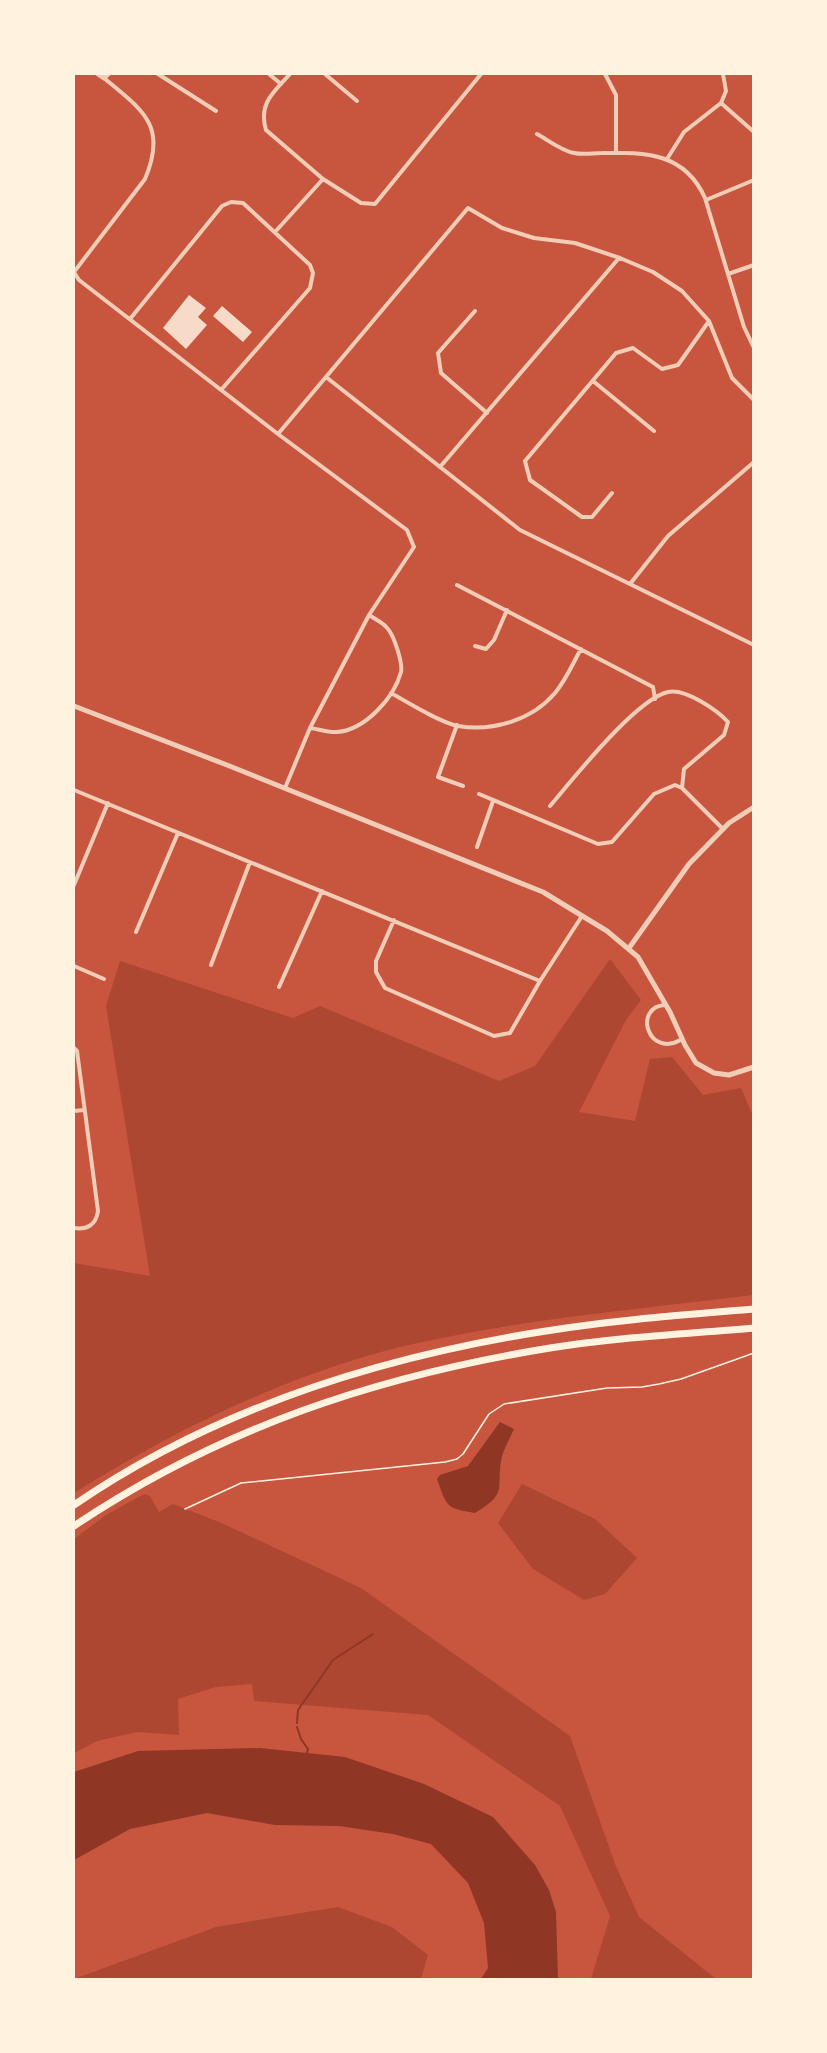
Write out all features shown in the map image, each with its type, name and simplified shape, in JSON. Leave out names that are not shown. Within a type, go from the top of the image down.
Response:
[{"type":"highway","points":[[74,1505],[125,1473],[202,1432],[289,1395],[385,1364],[433,1352],[546,1331],[752,1309]]},
{"type":"highway","points":[[74,1526],[123,1494],[254,1428],[344,1395],[436,1370],[552,1348],[644,1337],[753,1328]]},
{"type":"street","points":[[98,74],[106,76],[143,112],[150,123],[153,143],[151,164],[145,180],[74,272],[79,280],[278,434],[407,530],[414,547],[369,615],[310,728],[284,789]]},
{"type":"street","points":[[158,74],[216,111]]},
{"type":"street","points":[[269,74],[281,84]]},
{"type":"street","points":[[290,74],[265,102],[262,119],[266,130],[324,179],[361,203],[375,204],[481,74]]},
{"type":"street","points":[[325,74],[357,101]]},
{"type":"street","points":[[605,74],[616,95],[616,153]]},
{"type":"street","points":[[667,159],[684,132],[721,103],[726,91],[723,74]]},
{"type":"street","points":[[721,103],[753,132]]},
{"type":"street","points":[[537,134],[573,153],[644,153],[667,159],[688,172],[700,187],[706,200],[744,327],[753,348]]},
{"type":"street","points":[[275,232],[324,179]]},
{"type":"street","points":[[706,200],[753,180]]},
{"type":"street","points":[[130,319],[222,207],[231,202],[243,203],[310,265],[313,273],[310,288],[221,390]]},
{"type":"street","points":[[278,434],[468,208],[502,228],[534,238],[575,243],[620,258],[653,272],[682,291],[709,321],[732,378],[753,400]]},
{"type":"street","points":[[440,467],[620,258]]},
{"type":"street","points":[[728,274],[753,265]]},
{"type":"street","points":[[475,311],[438,353],[441,373],[487,413]]},
{"type":"street","points":[[612,493],[592,517],[582,517],[530,480],[525,461],[616,353],[633,348],[662,369],[678,365],[709,321]]},
{"type":"street","points":[[326,377],[520,530],[753,645]]},
{"type":"street","points":[[593,381],[654,431]]},
{"type":"street","points":[[630,584],[668,536],[753,462]]},
{"type":"street","points":[[457,585],[653,687],[655,699]]},
{"type":"street","points":[[475,646],[486,649],[494,640],[507,610]]},
{"type":"street","points":[[310,728],[337,732],[356,727],[375,714],[390,693],[402,670],[397,648],[387,628],[369,615]]},
{"type":"street","points":[[390,693],[457,726],[497,726],[529,715],[555,693],[581,649]]},
{"type":"street","points":[[550,806],[606,740],[649,702],[669,692],[684,694],[717,710],[728,722],[724,735],[684,769],[682,788]]},
{"type":"street","points":[[74,706],[543,892],[629,948],[638,957],[696,1063],[714,1073],[729,1075],[753,1067]]},
{"type":"street","points":[[457,726],[438,777],[463,786]]},
{"type":"street","points":[[479,794],[597,844],[612,842],[654,794],[675,785],[682,788],[723,829]]},
{"type":"street","points":[[74,790],[540,981]]},
{"type":"street","points":[[477,847],[493,801]]},
{"type":"street","points":[[74,885],[108,803]]},
{"type":"street","points":[[629,948],[689,864],[723,829],[753,807]]},
{"type":"street","points":[[136,932],[178,833]]},
{"type":"street","points":[[211,965],[250,862]]},
{"type":"street","points":[[279,987],[322,891]]},
{"type":"street","points":[[394,920],[376,961],[376,972],[385,988],[494,1036],[510,1032],[582,916]]},
{"type":"street","points":[[74,966],[104,979]]},
{"type":"street","points":[[666,1005],[657,1005],[652,1010],[648,1016],[648,1030],[656,1041],[663,1044],[682,1039]]},
{"type":"street","points":[[74,1048],[80,1064],[98,1211],[97,1220],[91,1226],[74,1228]]},
{"type":"street","points":[[74,1111],[84,1110]]},
{"type":"path","points":[[185,1509],[241,1483],[457,1459],[469,1448],[489,1414],[504,1404],[607,1388],[659,1384],[681,1379],[753,1353]]},
{"type":"shaded area","points":[[610,959],[641,1000],[626,1020],[579,1112],[635,1121],[650,1059],[672,1057],[703,1095],[741,1088],[753,1116],[753,1295],[582,1315],[497,1328],[413,1344],[368,1356],[280,1386],[237,1405],[153,1447],[74,1493],[74,1263],[150,1276],[106,1006],[120,961],[293,1018],[320,1006],[499,1081],[535,1066]]},
{"type":"shaded area","points":[[500,1422],[514,1429],[502,1456],[497,1494],[493,1500],[475,1513],[458,1510],[446,1501],[437,1479],[440,1475],[468,1466]]},
{"type":"shaded area","points":[[522,1484],[595,1519],[637,1558],[605,1594],[584,1600],[533,1569],[498,1523]]},
{"type":"shaded area","points":[[144,1494],[150,1496],[159,1512],[173,1504],[224,1524],[361,1588],[570,1736],[615,1864],[639,1917],[716,1979],[591,1979],[610,1916],[560,1806],[428,1715],[254,1701],[252,1684],[216,1687],[178,1699],[179,1735],[137,1732],[97,1741],[74,1753],[74,1539],[106,1515]]},
{"type":"shaded area","points":[[260,1748],[345,1757],[424,1784],[493,1817],[535,1865],[549,1890],[556,1912],[558,1979],[481,1979],[488,1968],[484,1923],[468,1883],[431,1844],[393,1834],[339,1826],[275,1825],[207,1813],[130,1829],[74,1860],[74,1772],[138,1751]]},
{"type":"shaded area","points":[[338,1907],[392,1927],[428,1955],[421,1979],[74,1979],[216,1927]]},
{"type":"building","points":[[189,295],[206,308],[198,317],[207,325],[186,349],[163,328]]},
{"type":"building","points":[[222,306],[252,332],[243,342],[213,316]]},
{"type":"waterway","points":[[297,1723],[298,1710],[333,1660],[373,1634]]},
{"type":"waterway","points":[[297,1727],[308,1749],[307,1754]]}]
